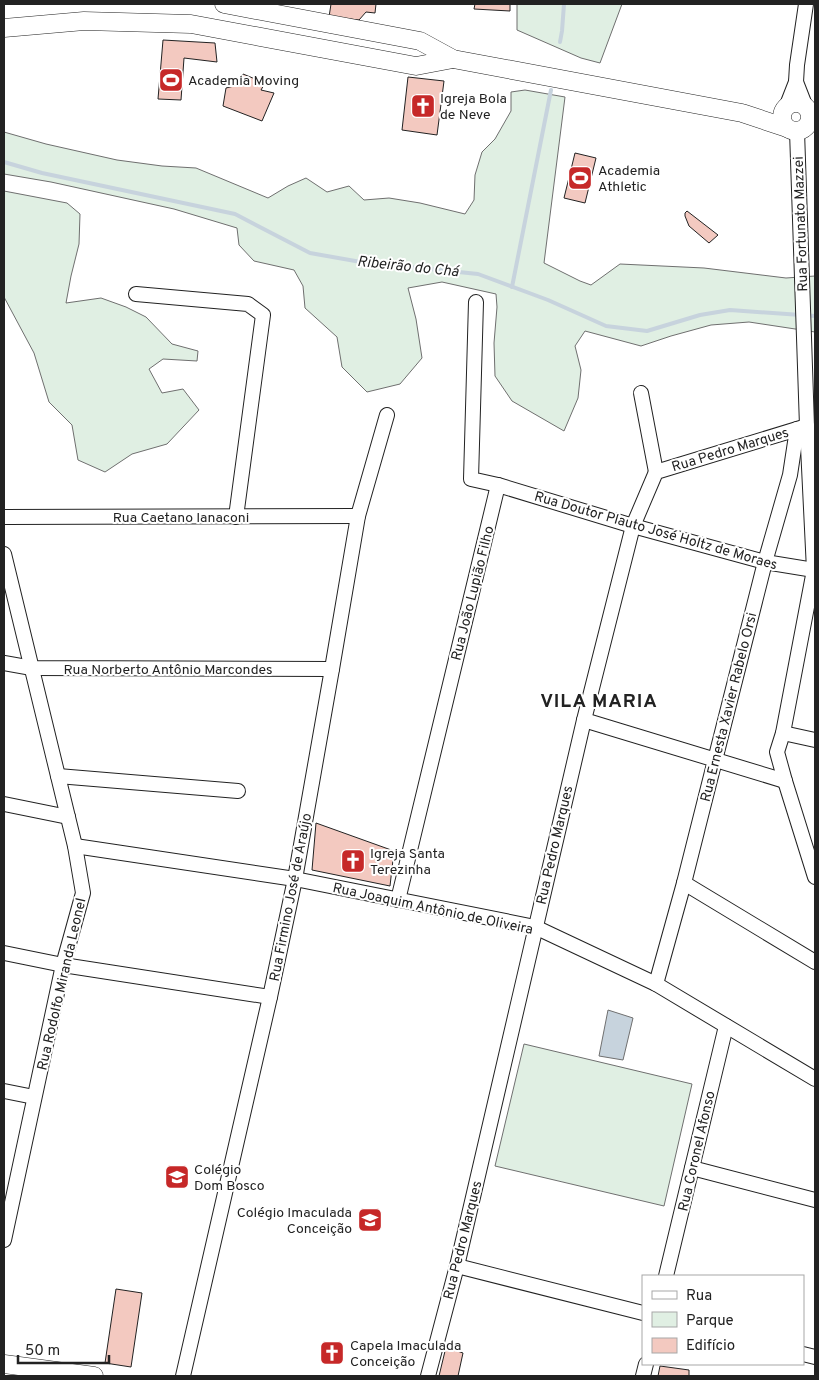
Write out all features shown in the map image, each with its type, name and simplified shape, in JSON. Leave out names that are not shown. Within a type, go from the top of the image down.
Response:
[{"type":"main road","points":[[236,5],[420,41],[453,59],[742,113],[801,128]]},
{"type":"main road","points":[[4,28],[84,21],[178,23],[416,66],[453,59]]},
{"type":"main road","points":[[742,113],[785,107],[796,102],[809,108],[810,113],[810,118],[801,128]]},
{"type":"main road","points":[[785,107],[782,118],[783,123],[801,128]]},
{"type":"main road","points":[[4,1364],[94,1376]]},
{"type":"street","points":[[785,107],[796,82],[806,4]]},
{"type":"street","points":[[796,82],[809,108]]},
{"type":"street","name":"Rua Fortunato Mazzei","points":[[801,128],[804,334],[802,427],[814,570],[778,752],[785,781],[815,877]]},
{"type":"street","points":[[136,294],[248,304],[263,315],[236,517]]},
{"type":"street","points":[[476,302],[471,479],[498,485]]},
{"type":"street","points":[[641,393],[656,472]]},
{"type":"street","name":"Rua Firmino José de Araújo","points":[[183,1376],[270,997],[295,879],[358,516],[387,415]]},
{"type":"street","name":"Rua Pedro Marques","points":[[428,1376],[457,1266],[584,720],[633,526],[656,472],[802,427]]},
{"type":"street","name":"Rua Ernesta Xavier Rabelo Orsi","points":[[656,984],[684,883],[765,562],[802,427]]},
{"type":"street","name":"Rua Doutor Plauto José Holtz de Moraes","points":[[498,485],[633,526],[765,562],[814,570]]},
{"type":"street","name":"Rua João Lupião Filho","points":[[398,900],[498,485]]},
{"type":"street","name":"Rua Caetano Ianaconi","points":[[4,517],[358,516]]},
{"type":"street","name":"Rua Rodolfo Miranda Leonel","points":[[4,554],[75,846],[83,893],[63,965],[4,1236]]},
{"type":"street","name":"Rua Norberto Antônio Marcondes","points":[[4,663],[32,668],[332,669]]},
{"type":"street","points":[[584,720],[785,781]]},
{"type":"street","points":[[783,733],[815,740]]},
{"type":"street","points":[[58,776],[238,791]]},
{"type":"street","points":[[4,804],[68,818]]},
{"type":"street","name":"Rua Joaquim Antônio de Oliveira","points":[[75,846],[295,879],[535,927],[656,984],[815,1079]]},
{"type":"street","points":[[684,883],[815,962]]},
{"type":"street","points":[[4,952],[63,965],[270,997]]},
{"type":"street","name":"Rua Coronel Afonso","points":[[666,1275],[726,1026]]},
{"type":"street","points":[[4,1091],[34,1097]]},
{"type":"street","points":[[692,1168],[815,1200]]},
{"type":"street","points":[[457,1266],[642,1314]]},
{"type":"green space","points":[[517,4],[622,4],[600,63],[581,58],[517,30]]},
{"type":"green space","points":[[525,90],[565,97],[544,263],[591,285],[620,264],[704,268],[786,278],[815,276],[815,332],[749,322],[711,325],[641,346],[585,331],[575,346],[581,370],[578,398],[564,431],[512,401],[495,376],[496,294],[442,282],[408,288],[416,319],[422,358],[400,384],[367,392],[342,367],[337,337],[305,308],[303,286],[294,270],[254,261],[239,245],[237,228],[174,209],[51,182],[4,174],[4,132],[46,144],[117,160],[196,168],[268,198],[306,178],[327,192],[349,186],[364,200],[389,198],[465,214],[474,200],[475,175],[482,152],[495,139],[511,111],[511,92]]},
{"type":"green space","points":[[4,191],[67,203],[80,214],[79,244],[66,303],[101,298],[126,307],[146,317],[172,344],[198,351],[197,361],[163,359],[149,369],[162,393],[183,389],[199,410],[167,444],[132,454],[105,472],[78,460],[72,425],[49,402],[34,353],[4,297]]},
{"type":"green space","points":[[524,1044],[692,1084],[664,1206],[495,1166]]},
{"type":"shaded area","points":[[608,1010],[633,1018],[623,1060],[599,1056]]},
{"type":"building","points":[[331,4],[376,4],[375,13],[366,12],[359,20],[329,17]]},
{"type":"building","points":[[475,4],[510,4],[510,11],[474,9]]},
{"type":"building","name":"Academia Moving","points":[[163,40],[215,43],[217,62],[184,58],[181,100],[158,99]]},
{"type":"building","points":[[243,74],[265,83],[261,90],[274,93],[262,121],[223,106],[226,88],[234,86]]},
{"type":"building","name":"Igreja Bola de Neve","points":[[408,77],[444,81],[437,135],[402,130]]},
{"type":"building","name":"Academia Athletic","points":[[575,153],[596,158],[585,203],[564,198]]},
{"type":"building","points":[[687,211],[718,235],[709,243],[689,226],[685,216]]},
{"type":"building","name":"Igreja Santa Terezinha","points":[[316,823],[394,851],[390,886],[312,870]]},
{"type":"building","points":[[116,1289],[142,1293],[131,1367],[105,1363]]},
{"type":"building","points":[[446,1347],[463,1353],[458,1376],[439,1376]]},
{"type":"building","points":[[660,1366],[689,1370],[689,1376],[658,1376]]},
{"type":"waterway","points":[[560,42],[564,4]]},
{"type":"waterway","points":[[512,287],[551,90]]},
{"type":"waterway","name":"Ribeirão do Chá","points":[[4,162],[42,173],[235,214],[310,253],[361,262],[478,274],[548,300],[606,326],[647,331],[700,315],[730,310],[815,316]]},
{"type":"place","name":"Academia Moving","points":[[171,80]]},
{"type":"place","name":"Igreja Bola de Neve","points":[[423,106]]},
{"type":"place","name":"Academia Athletic","points":[[580,178]]},
{"type":"place","name":"Igreja Santa Terezinha","points":[[353,861]]},
{"type":"place","name":"Colégio Dom Bosco","points":[[177,1177]]},
{"type":"place","name":"Colégio Imaculada Conceição","points":[[370,1220]]},
{"type":"place","name":"Capela Imaculada Conceição","points":[[332,1353]]},
{"type":"district","name":"VILA MARIA","points":[[599,700]]}]
